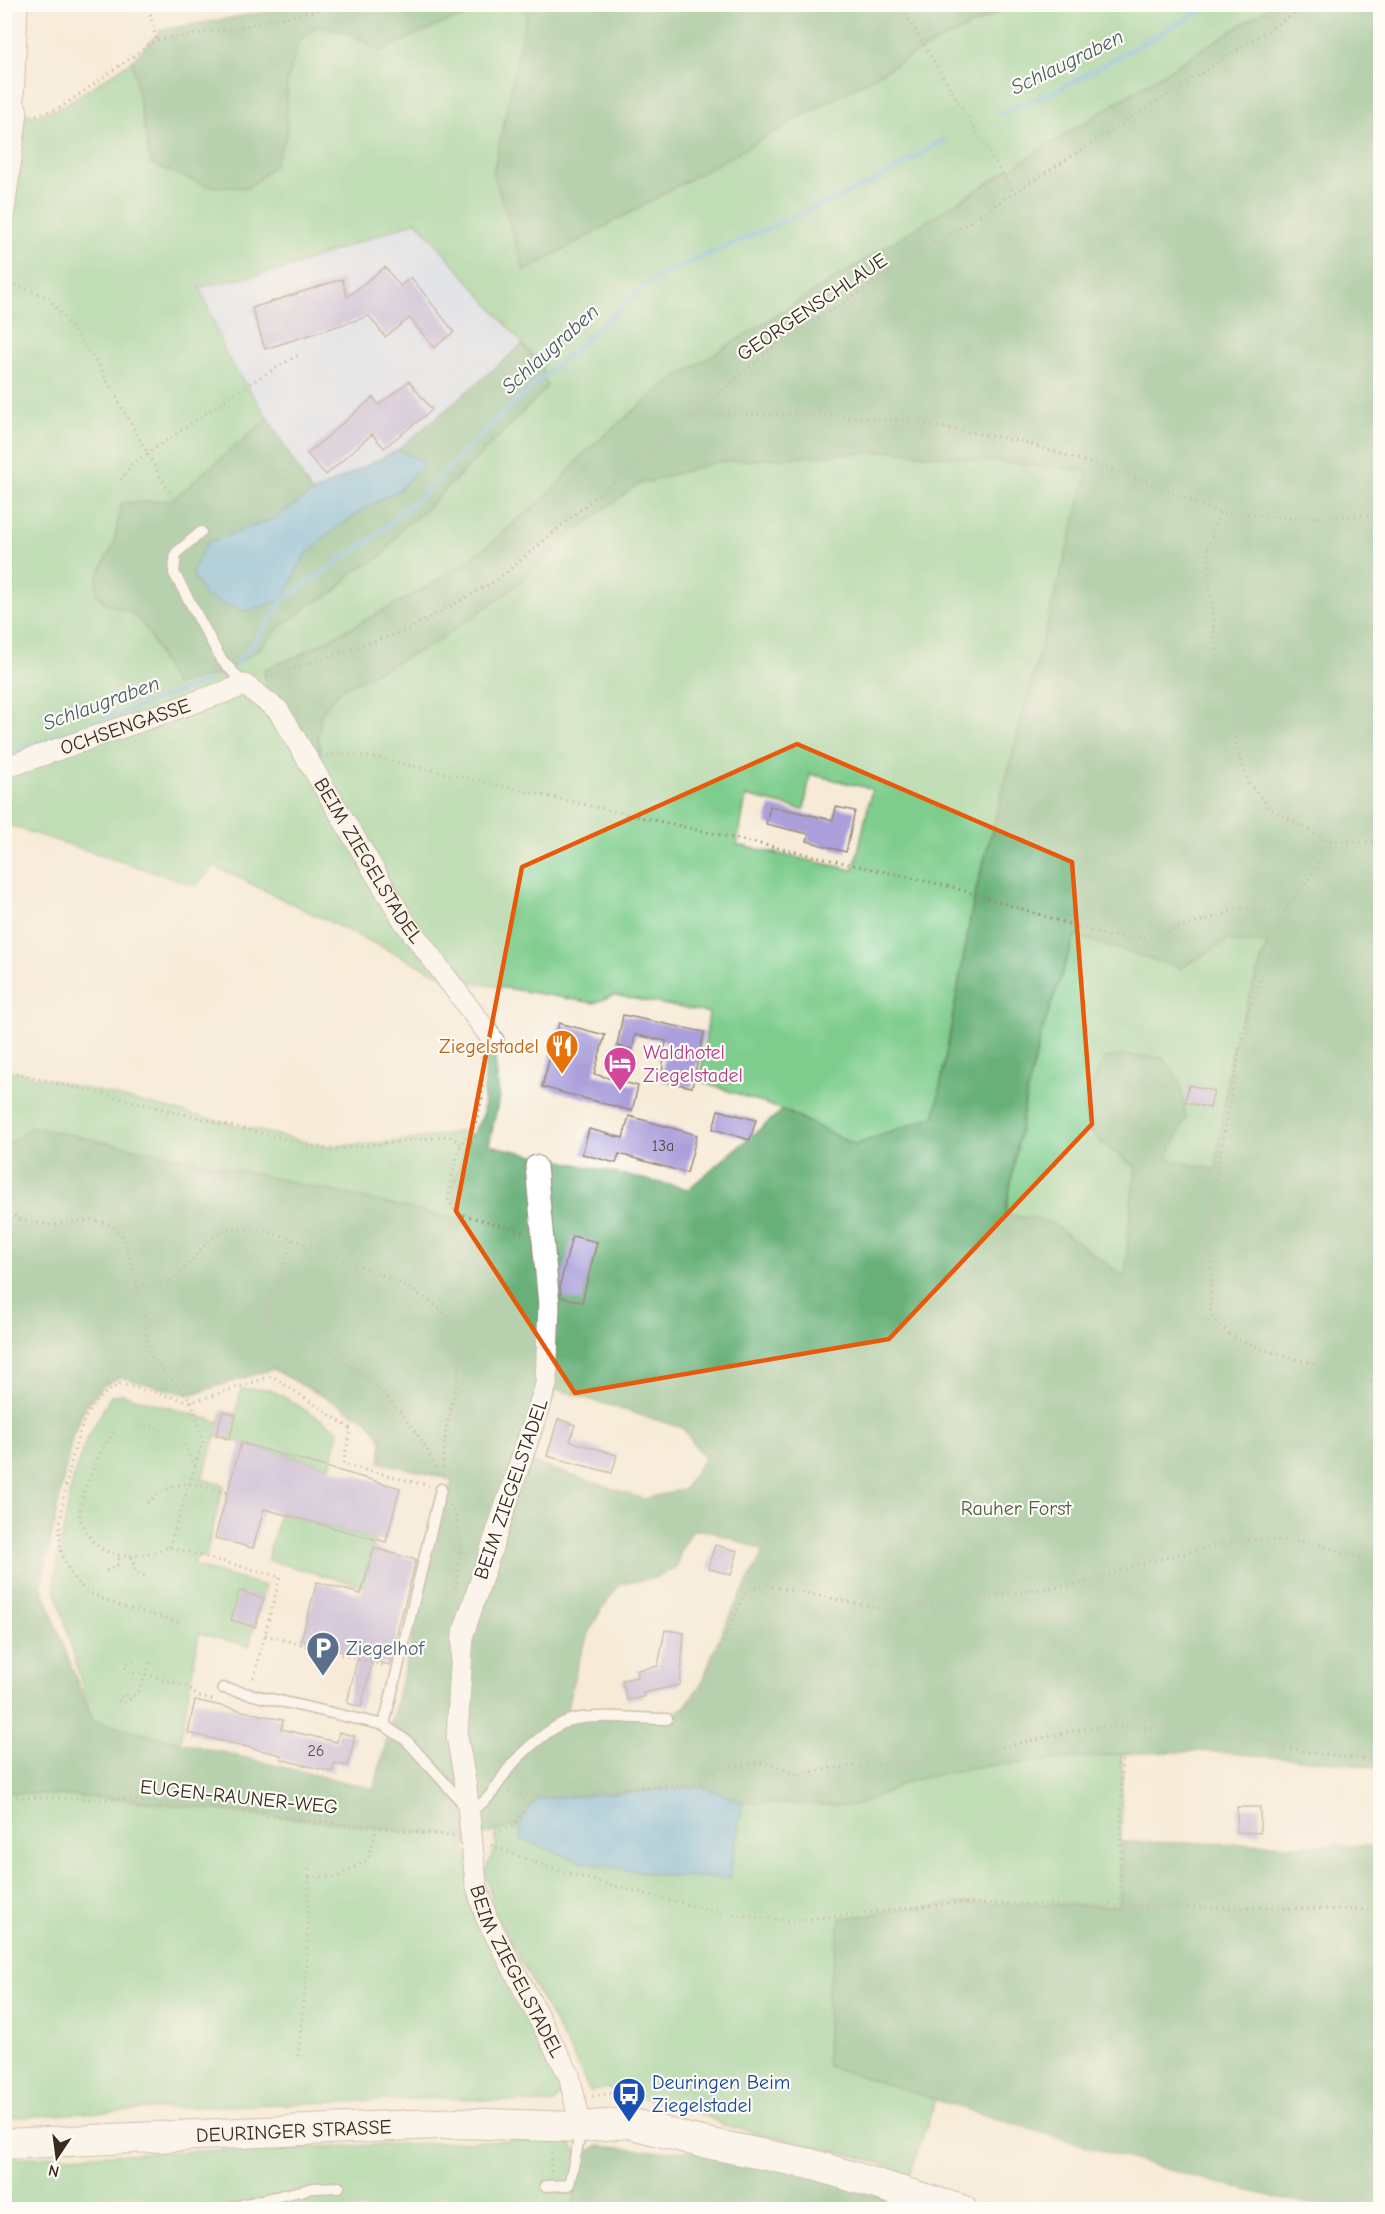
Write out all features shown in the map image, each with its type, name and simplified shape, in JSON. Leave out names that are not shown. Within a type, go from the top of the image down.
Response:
[{"type":"street","points":[[4,211],[17,112],[13,102],[17,4]]},
{"type":"street","name":"BEIM ZIEGELSTADEL","points":[[244,685],[278,710],[404,921],[488,1032]]},
{"type":"street","name":"OCHSENGASSE","points":[[4,768],[244,685]]},
{"type":"street","name":"BEIM ZIEGELSTADEL","points":[[537,1166],[549,1305],[546,1385],[463,1634],[457,1736],[469,1810],[476,1883],[486,1917],[569,2075],[567,2126]]},
{"type":"street","name":"DEURINGER STRASSE","points":[[4,2144],[458,2123],[567,2126],[637,2139],[697,2141],[811,2164],[962,2210]]},
{"type":"lane","points":[[201,532],[176,553],[174,573],[221,659],[244,685]]},
{"type":"lane","points":[[384,1725],[441,1489]]},
{"type":"lane","points":[[223,1688],[384,1725],[407,1741],[469,1810],[480,1807],[520,1756],[558,1725],[574,1719],[667,1719]]},
{"type":"lane","points":[[548,2186],[569,2185],[567,2126]]},
{"type":"lane","points":[[220,2210],[313,2188],[339,2187]]},
{"type":"path","points":[[17,112],[34,115],[60,108],[156,40],[346,4]]},
{"type":"path","points":[[898,4],[1013,192]]},
{"type":"path","name":"GEORGENSCHLAUE","points":[[244,685],[408,630],[497,580],[772,348],[1309,4]]},
{"type":"path","points":[[149,8],[156,40]]},
{"type":"path","points":[[4,280],[49,298],[99,366],[183,517],[190,541]]},
{"type":"path","points":[[121,480],[132,465],[147,454],[246,386],[298,355]]},
{"type":"path","points":[[690,415],[817,414],[906,422],[1020,441],[1135,477],[1220,513],[1294,518],[1380,515]]},
{"type":"path","points":[[1220,513],[1208,549],[1215,634],[1236,745],[1248,783],[1271,809],[1327,840],[1380,843]]},
{"type":"path","points":[[311,762],[338,753],[373,757],[952,887],[1108,936],[1147,938],[1243,908],[1285,910]]},
{"type":"path","points":[[1327,840],[1316,870],[1285,910],[1244,1025],[1228,1100],[1215,1182],[1211,1314],[1223,1330],[1251,1346],[1341,1368],[1380,1384]]},
{"type":"path","points":[[488,1032],[482,1098],[475,1125],[461,1144],[450,1184],[448,1201],[457,1213],[543,1238]]},
{"type":"path","points":[[4,1070],[322,1148],[344,1148],[449,1136],[461,1144]]},
{"type":"path","points":[[4,1210],[21,1220],[51,1225],[91,1220],[111,1224],[124,1238],[143,1306],[149,1353],[192,1402],[202,1441],[169,1547]]},
{"type":"path","points":[[136,1282],[146,1287],[158,1288],[189,1265],[212,1238],[230,1229],[264,1232],[292,1240],[406,1286],[449,1317],[459,1334],[458,1372],[446,1431],[441,1489]]},
{"type":"path","points":[[292,1240],[266,1317],[317,1342],[364,1373],[400,1412],[431,1453],[441,1489],[454,1510],[459,1529],[460,1551],[455,1594]]},
{"type":"path","points":[[178,1622],[96,1596],[83,1588],[69,1569],[60,1545],[61,1515],[86,1416],[106,1391],[120,1384],[192,1402],[272,1376],[351,1429],[343,1464],[441,1489]]},
{"type":"path","points":[[139,1425],[154,1426],[163,1432]]},
{"type":"path","points":[[114,1432],[90,1477],[80,1517],[89,1538],[98,1546],[120,1556],[132,1557],[169,1547],[280,1577],[250,1694]]},
{"type":"path","points":[[183,1443],[195,1466]]},
{"type":"path","points":[[147,1503],[165,1488],[191,1482],[227,1493]]},
{"type":"path","points":[[667,1719],[685,1710],[704,1687],[746,1592],[765,1585],[890,1610],[1079,1584],[1148,1562],[1244,1539],[1311,1542],[1380,1564]]},
{"type":"path","points":[[106,1571],[117,1565],[120,1556]]},
{"type":"path","points":[[132,1557],[136,1573],[148,1577]]},
{"type":"path","points":[[265,1635],[397,1669]]},
{"type":"path","points":[[131,1699],[146,1674],[151,1659]]},
{"type":"path","points":[[134,1660],[128,1662],[125,1669],[129,1673],[146,1674],[189,1687],[197,1696],[218,1701]]},
{"type":"path","points":[[496,1788],[522,1794],[556,1794],[699,1783],[719,1768],[764,1762],[797,1775],[832,1768],[949,1759],[1092,1727],[1157,1727],[1202,1735],[1240,1732],[1269,1743],[1314,1754],[1380,1761]]},
{"type":"path","points":[[1120,1906],[1122,1754]]},
{"type":"path","name":"EUGEN-RAUNER-WEG","points":[[4,1797],[120,1799],[377,1827],[471,1841],[496,1845],[544,1866],[722,1913],[790,1921],[954,1903],[1380,1910]]},
{"type":"path","points":[[495,1833],[514,1826],[522,1812]]},
{"type":"path","points":[[309,1877],[338,1877],[368,1859],[377,1827]]},
{"type":"path","points":[[298,2056],[306,1978],[309,1869]]},
{"type":"path","points":[[547,2210],[548,2186],[567,2126]]},
{"type":"highlighted area","points":[[797,744],[1072,862],[1092,1124],[889,1339],[575,1393],[456,1211],[522,867]]},
{"type":"shaded area","points":[[417,221],[522,345],[398,450],[312,493],[227,357],[199,287],[281,270]]},
{"type":"green space","points":[[306,5],[1013,5],[925,48],[525,271],[493,173],[528,7],[488,11],[452,20],[381,51],[349,34],[319,25],[299,41],[287,82],[287,135],[274,165],[249,188],[207,186],[151,164],[132,61],[161,30]]},
{"type":"green space","points":[[1013,5],[1273,5],[663,386],[583,454],[553,490],[487,547],[427,587],[296,657],[264,669],[321,753],[318,737],[322,712],[341,689],[433,644],[507,593],[573,532],[637,485],[716,462],[890,451],[1089,470],[974,898],[935,1116],[855,1145],[783,1110],[700,1081],[709,1013],[614,995],[594,1003],[446,978],[214,866],[196,886],[5,824],[4,211],[17,112],[35,115],[60,108],[132,61],[151,164],[249,188],[274,165],[287,135],[287,82],[299,41],[319,25],[349,34],[381,51],[453,20],[489,11],[529,7],[493,173],[525,271],[925,48]],"holes":[[[417,221],[541,365],[533,402],[425,510],[402,528],[382,556],[353,572],[335,592],[314,602],[278,629],[260,649],[218,674],[161,662],[152,640],[139,620],[126,610],[107,604],[97,595],[97,577],[114,544],[121,503],[172,500],[268,418],[227,357],[200,287],[281,270]],[[810,774],[872,789],[854,870],[737,845],[746,796],[804,810]]]},
{"type":"green space","name":"Rauher Forst","points":[[1273,5],[1380,5],[1380,1769],[1347,1763],[1201,1751],[1122,1754],[975,1767],[909,1781],[855,1806],[743,1802],[703,1787],[537,1799],[519,1824],[475,1838],[120,1799],[5,1792],[4,1147],[32,1127],[220,1166],[464,1221],[454,1200],[453,1185],[465,1146],[483,1116],[486,1047],[477,1032],[493,1040],[499,1097],[489,1145],[688,1189],[783,1110],[855,1145],[935,1116],[974,898],[1088,471],[890,451],[716,462],[637,485],[573,532],[507,593],[433,644],[341,689],[322,712],[318,737],[321,753],[312,757],[267,690],[264,669],[296,657],[427,587],[487,547],[553,490],[583,454],[663,386]],"holes":[[[1075,936],[1181,968],[1226,941],[1267,944],[1232,1050],[1216,1170],[1167,1159],[1186,1118],[1180,1081],[1163,1058],[1128,1055],[1104,1058],[1095,1078],[1087,1111],[1092,1131],[1103,1144],[1136,1168],[1125,1277],[1051,1223],[1005,1215],[1026,1097],[1041,1034]],[[273,1369],[368,1421],[382,1440],[380,1462],[452,1480],[374,1789],[92,1721],[41,1585],[72,1438],[84,1409],[102,1386],[120,1377],[189,1395]],[[556,1389],[683,1428],[704,1459],[684,1489],[644,1499],[531,1462]],[[693,1530],[712,1531],[764,1551],[720,1635],[701,1684],[684,1708],[671,1714],[566,1714],[584,1645],[608,1599],[620,1584],[658,1577],[676,1567],[682,1548]]]},
{"type":"green space","points":[[522,345],[541,365],[547,387],[425,510],[402,528],[382,556],[353,572],[335,592],[314,602],[278,629],[260,649],[236,664],[218,674],[175,685],[149,633],[137,618],[102,600],[97,594],[97,577],[114,544],[121,503],[172,500],[268,418],[312,493],[273,519],[207,543],[293,575],[304,557],[329,533],[400,489],[424,461],[398,450]]},
{"type":"green space","points":[[1075,935],[1181,968],[1226,941],[1267,944],[1232,1050],[1216,1170],[1167,1159],[1092,1084],[1087,1121],[1098,1140],[1136,1168],[1125,1277],[1051,1223],[1005,1216],[1026,1097],[1041,1034]]},
{"type":"green space","points":[[5,1069],[322,1146],[394,1142],[466,1130],[473,1136],[465,1146],[454,1200],[464,1221],[220,1166],[32,1127],[5,1147]]},
{"type":"green space","points":[[241,1389],[270,1389],[339,1430],[330,1467],[216,1436],[202,1479],[224,1485],[205,1557],[197,1555],[194,1566],[265,1586],[249,1646],[199,1633],[180,1742],[92,1721],[54,1583],[72,1482],[86,1441],[111,1396],[121,1394],[219,1422],[223,1411],[236,1414]]},
{"type":"green space","points":[[280,1513],[375,1540],[363,1586],[267,1560]]},
{"type":"green space","points":[[1122,1754],[1120,1906],[954,1903],[841,1918],[827,2065],[936,2099],[910,2173],[860,2157],[723,2125],[705,2115],[607,2088],[590,2092],[575,2060],[495,1914],[485,1872],[496,1845],[495,1831],[519,1824],[522,1840],[729,1877],[743,1802],[855,1806],[909,1780],[975,1767]]},
{"type":"green space","points":[[5,1792],[120,1799],[470,1838],[465,1850],[558,2065],[563,2093],[553,2104],[443,2098],[167,2108],[5,2118]]},
{"type":"green space","points":[[1121,1842],[1380,1846],[1380,2209],[1325,2206],[1216,2183],[1078,2144],[827,2066],[827,1993],[841,1918],[954,1903],[1120,1906]]},
{"type":"green space","points":[[567,2138],[580,2157],[573,2209],[5,2210],[5,2158]]},
{"type":"green space","points":[[598,2146],[654,2151],[696,2151],[781,2168],[927,2210],[573,2210],[580,2157]]},
{"type":"water","points":[[398,450],[425,462],[400,489],[329,533],[304,557],[282,600],[247,611],[221,604],[203,594],[192,572],[207,543],[273,519],[312,493]]},
{"type":"water","points":[[703,1787],[743,1802],[729,1878],[673,1877],[586,1863],[522,1840],[519,1824],[536,1799]]},
{"type":"building","points":[[385,267],[400,286],[411,277],[454,332],[434,348],[410,318],[385,337],[369,316],[265,349],[252,308],[342,279],[347,297]]},
{"type":"building","points":[[409,381],[432,410],[384,448],[372,434],[326,475],[307,454],[373,397],[379,405]]},
{"type":"building","points":[[770,806],[833,820],[836,807],[855,811],[846,852],[807,841],[809,834],[766,824]]},
{"type":"building","points":[[623,1015],[704,1032],[692,1087],[661,1081],[666,1041],[635,1035],[633,1049],[617,1046]]},
{"type":"building","points":[[559,1023],[605,1035],[594,1074],[638,1086],[632,1111],[542,1087]]},
{"type":"building","points":[[1189,1085],[1214,1091],[1210,1108],[1185,1102]]},
{"type":"building","points":[[718,1110],[756,1120],[750,1140],[713,1129]]},
{"type":"building","points":[[629,1116],[697,1135],[687,1173],[619,1154],[616,1163],[582,1154],[589,1129],[623,1138]]},
{"type":"building","points":[[572,1236],[597,1242],[582,1302],[561,1297],[560,1285]]},
{"type":"building","points":[[223,1411],[236,1415],[229,1439],[216,1435]]},
{"type":"building","points":[[558,1419],[575,1425],[570,1441],[617,1455],[612,1473],[547,1456]]},
{"type":"building","points":[[241,1443],[400,1488],[386,1542],[264,1509],[253,1548],[215,1538]]},
{"type":"building","points":[[715,1545],[738,1551],[731,1575],[708,1568]]},
{"type":"building","points":[[374,1548],[416,1560],[389,1665],[373,1660],[361,1707],[347,1703],[358,1656],[301,1640],[317,1582],[361,1594]]},
{"type":"building","points":[[239,1591],[264,1598],[255,1627],[231,1620]]},
{"type":"building","points":[[665,1630],[684,1633],[680,1685],[643,1693],[644,1697],[627,1700],[622,1680],[638,1677],[637,1670],[658,1666]]},
{"type":"building","points":[[195,1700],[283,1720],[281,1729],[337,1742],[339,1732],[355,1736],[348,1766],[334,1763],[332,1772],[280,1759],[281,1755],[188,1733]]},
{"type":"building","points":[[1237,1807],[1260,1807],[1260,1833],[1237,1832]]},
{"type":"waterway","name":"Schlaugraben","points":[[998,114],[1058,90],[1213,4]]},
{"type":"waterway","name":"Schlaugraben","points":[[236,664],[257,639],[282,600],[373,538],[436,482],[506,410],[656,277],[874,182],[944,140]]},
{"type":"waterway","name":"Schlaugraben","points":[[4,756],[208,681]]},
{"type":"place","name":"Ziegelstadel","points":[[562,1075]]},
{"type":"place","name":"Waldhotel Ziegelstadel","points":[[620,1092]]},
{"type":"place","name":"Ziegelhof","points":[[323,1677]]},
{"type":"place","name":"Deuringen Beim Ziegelstadel","points":[[629,2123]]}]
